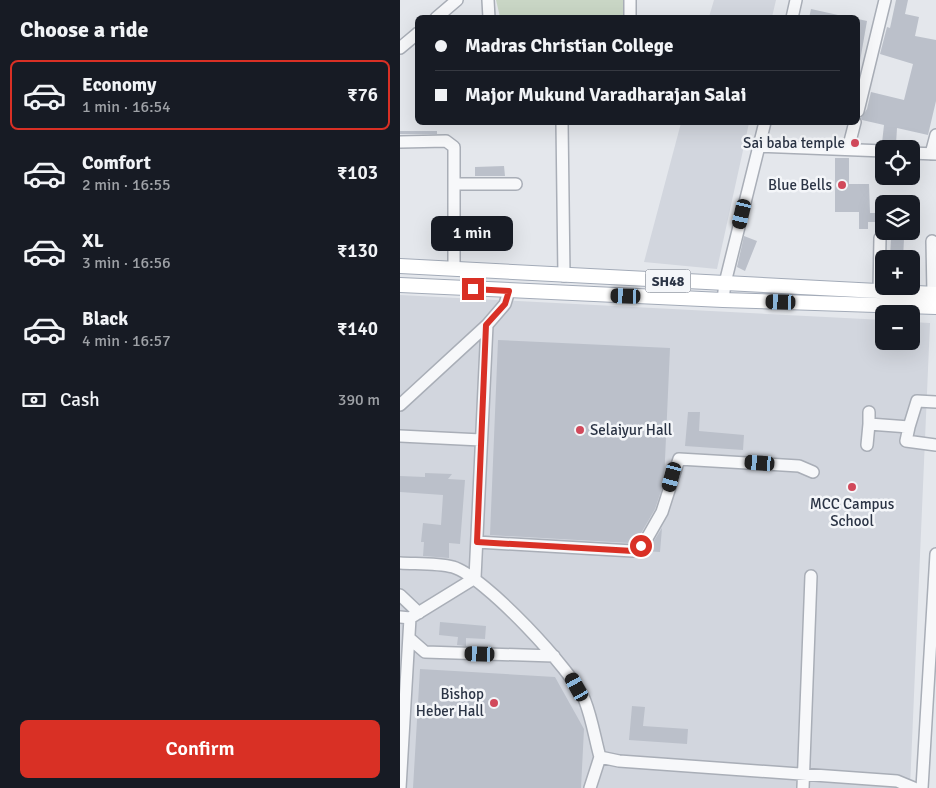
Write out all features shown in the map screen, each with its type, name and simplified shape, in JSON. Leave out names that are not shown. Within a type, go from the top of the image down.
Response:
[{"type":"main road","name":"SH48","points":[[400,266],[875,291]]},
{"type":"main road","name":"SH48","points":[[400,285],[723,300],[935,299]]},
{"type":"main road","name":"SH48","points":[[907,295],[935,299]]},
{"type":"street","points":[[440,15],[458,0]]},
{"type":"street","points":[[488,0],[489,15]]},
{"type":"street","points":[[630,0],[630,15]]},
{"type":"street","points":[[793,15],[796,0]]},
{"type":"street","points":[[860,103],[885,0]]},
{"type":"street","points":[[400,48],[415,36]]},
{"type":"street","points":[[562,125],[564,276]]},
{"type":"street","points":[[723,300],[725,284],[764,125]]},
{"type":"street","points":[[848,149],[854,125]]},
{"type":"street","points":[[920,153],[934,154],[936,135]]},
{"type":"street","points":[[400,142],[446,141],[454,148],[454,269]]},
{"type":"street","points":[[758,146],[875,150]]},
{"type":"street","points":[[454,184],[516,184]]},
{"type":"street","points":[[932,241],[935,299]]},
{"type":"street","points":[[400,405],[486,325],[505,304],[509,291]]},
{"type":"street","points":[[475,578],[486,325]]},
{"type":"street","points":[[936,402],[917,401],[908,427],[906,441],[936,445]]},
{"type":"street","points":[[867,445],[869,418],[908,427]]},
{"type":"street","points":[[400,436],[481,440]]},
{"type":"street","points":[[477,542],[633,551],[646,540],[662,512],[679,458],[799,466],[813,472]]},
{"type":"street","points":[[922,788],[936,554]]},
{"type":"street","points":[[400,563],[453,567],[475,578],[569,673],[585,701],[600,757],[590,788]]},
{"type":"street","points":[[803,788],[811,576]]},
{"type":"street","points":[[410,616],[475,578]]},
{"type":"street","points":[[400,595],[410,616],[400,788]]},
{"type":"street","points":[[409,638],[425,652],[554,656]]},
{"type":"street","points":[[600,757],[628,762],[897,781],[914,788]]},
{"type":"shaded area","points":[[714,0],[776,0],[772,15],[710,15]]},
{"type":"shaded area","points":[[680,125],[749,125],[717,269],[644,262]]},
{"type":"shaded area","points":[[400,295],[875,320],[875,350],[920,350],[920,322],[930,323],[910,788],[400,788]]},
{"type":"green space","points":[[496,0],[623,0],[623,15],[500,15]]},
{"type":"building","points":[[896,0],[908,0],[905,14],[919,17],[915,36],[936,40],[936,101],[928,135],[897,128],[896,140],[882,140],[884,125],[862,120],[861,118],[867,109],[871,92],[904,100],[913,64],[880,54],[887,27],[890,28]]},
{"type":"building","points":[[811,9],[838,15],[810,15]]},
{"type":"building","points":[[860,19],[867,21],[860,61]]},
{"type":"building","points":[[400,131],[437,131],[437,134],[400,134]]},
{"type":"building","points":[[835,158],[849,158],[849,184],[869,184],[870,213],[875,213],[875,222],[868,222],[868,229],[859,229],[859,212],[835,212]]},
{"type":"building","points":[[504,166],[505,176],[475,176],[475,167]]},
{"type":"building","points":[[744,236],[757,241],[745,271],[737,267]]},
{"type":"building","points":[[891,240],[904,240],[903,250],[890,250]]},
{"type":"building","name":"Selaiyur Hall","points":[[498,340],[670,348],[664,482],[655,509],[640,535],[630,543],[490,535]]},
{"type":"building","points":[[688,412],[700,412],[699,431],[744,435],[743,450],[685,446]]},
{"type":"building","points":[[425,473],[452,474],[448,479],[465,480],[460,544],[449,543],[449,558],[423,556],[424,542],[421,542],[423,523],[441,525],[443,495],[400,492],[400,476],[425,477]]},
{"type":"building","points":[[662,528],[660,552],[644,551],[652,544]]},
{"type":"building","points":[[440,622],[486,626],[485,639],[466,638],[466,646],[457,645],[458,637],[439,635]]},
{"type":"building","name":"Bishop Heber Hall","points":[[420,669],[555,677],[584,729],[581,788],[413,788]]},
{"type":"building","points":[[632,706],[645,707],[643,726],[688,729],[687,744],[629,740]]},
{"type":"place","name":"Sai baba temple","points":[[855,143]]},
{"type":"place","name":"Blue Bells","points":[[842,185]]},
{"type":"place","name":"Selaiyur Hall","points":[[580,430]]},
{"type":"place","name":"MCC Campus School","points":[[852,487]]},
{"type":"place","name":"Bishop Heber Hall","points":[[494,703]]},
{"type":"route","points":[[473,289],[509,291],[505,304],[486,325],[477,542],[633,551],[641,546]]}]
